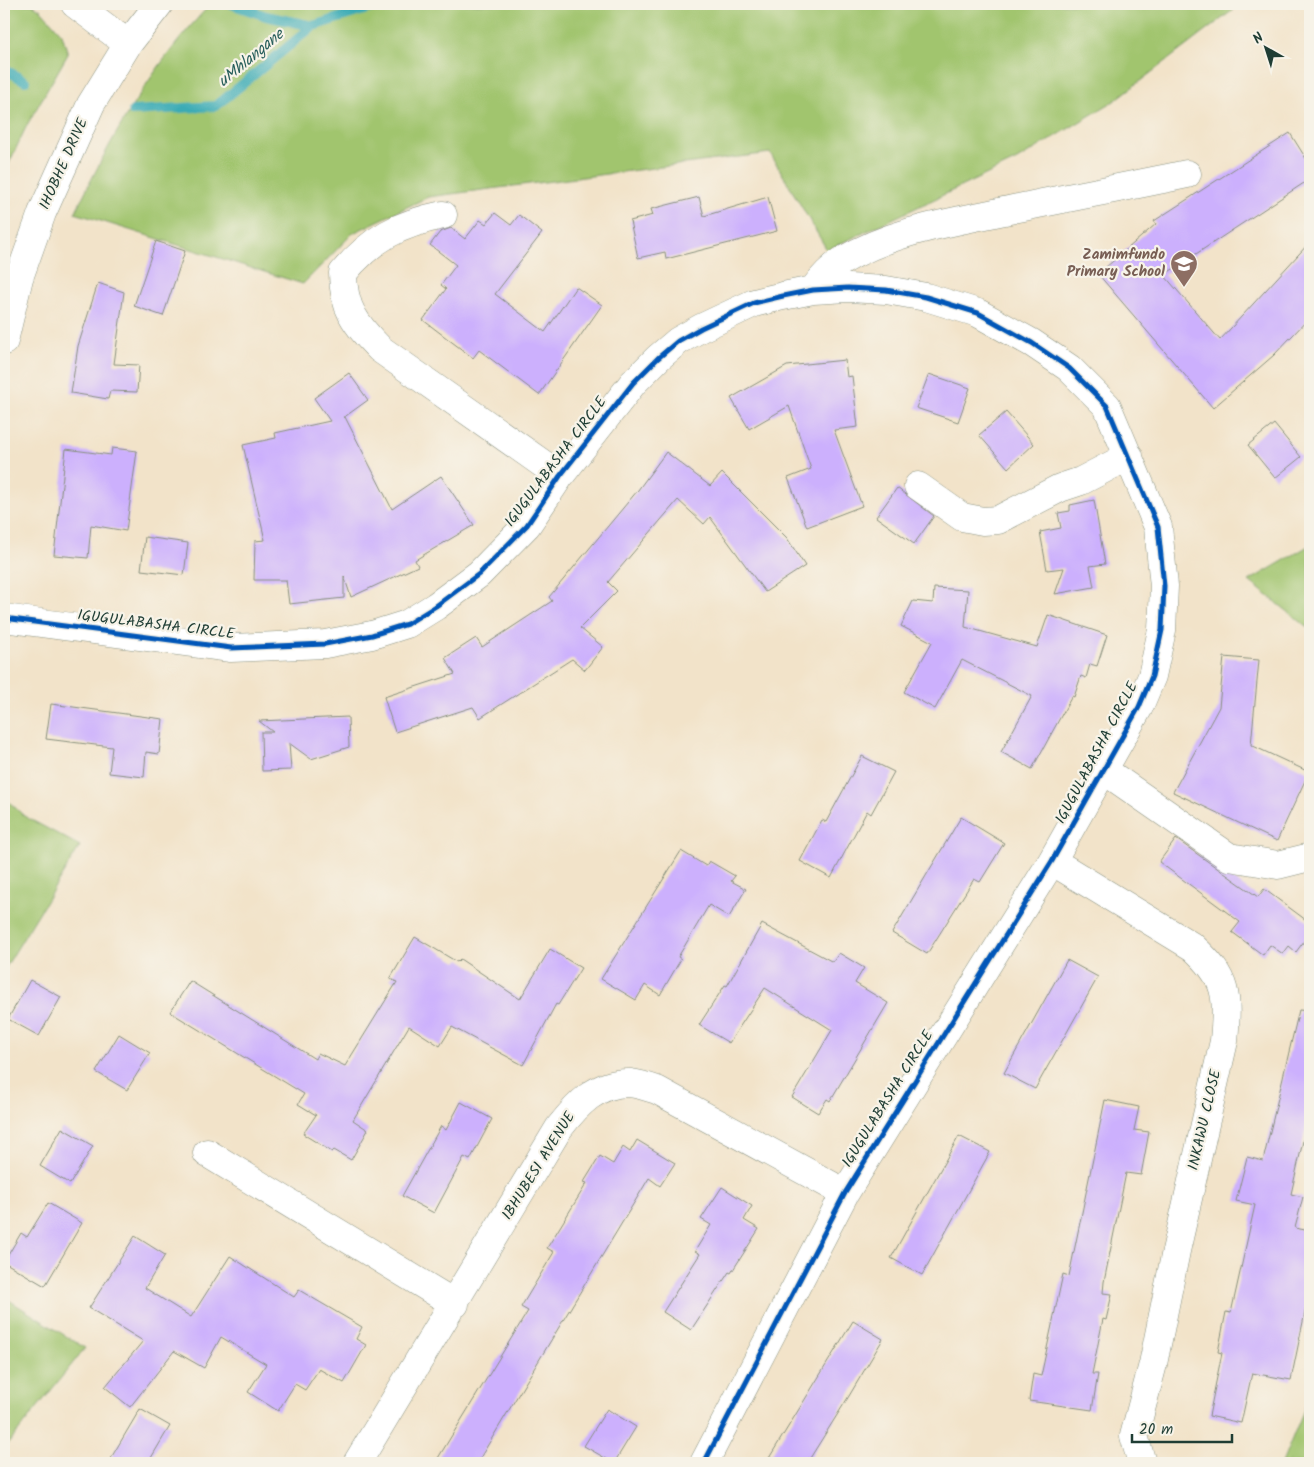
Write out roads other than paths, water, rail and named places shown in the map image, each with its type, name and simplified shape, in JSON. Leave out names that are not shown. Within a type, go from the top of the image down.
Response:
[{"type":"street","points":[[75,4],[128,44]]},
{"type":"street","name":"IHOBHE DRIVE","points":[[4,341],[19,278],[42,213],[91,104],[128,44],[159,4]]},
{"type":"street","points":[[814,290],[825,274],[844,260],[903,234],[1055,200],[1187,174]]},
{"type":"street","points":[[443,214],[398,227],[359,253],[343,273],[343,295],[360,329],[380,349],[560,476]]},
{"type":"street","name":"IGUGULABASHA CIRCLE","points":[[4,618],[231,648],[325,644],[372,635],[406,624],[436,606],[479,574],[527,525],[560,476],[633,383],[678,341],[754,303],[814,290],[848,288],[886,290],[926,297],[978,313],[1032,343],[1069,368],[1107,406],[1158,527],[1164,586],[1162,630],[1152,676],[1139,707],[1105,771],[1052,861],[845,1193],[704,1463]]},
{"type":"street","points":[[918,486],[962,517],[983,521],[998,520],[1129,456]]},
{"type":"street","points":[[1105,771],[1229,857],[1278,865],[1310,857]]},
{"type":"street","name":"INKAWU CLOSE","points":[[1052,861],[1192,947],[1212,964],[1223,986],[1226,1011],[1224,1041],[1176,1251],[1153,1364],[1134,1436],[1142,1463]]},
{"type":"street","name":"IBHUBESI AVENUE","points":[[357,1463],[455,1304],[559,1128],[580,1101],[612,1084],[630,1083],[657,1090],[845,1193]]},
{"type":"street","points":[[208,1153],[455,1304]]},
{"type":"waterway","points":[[231,4],[266,16],[313,26]]},
{"type":"waterway","name":"uMhlangane","points":[[133,111],[216,106],[313,26],[383,4]]},
{"type":"waterway","name":"uMhlangane","points":[[4,69],[25,81]]},
{"type":"place","name":"Zamimfundo Primary School","points":[[1184,288]]}]
